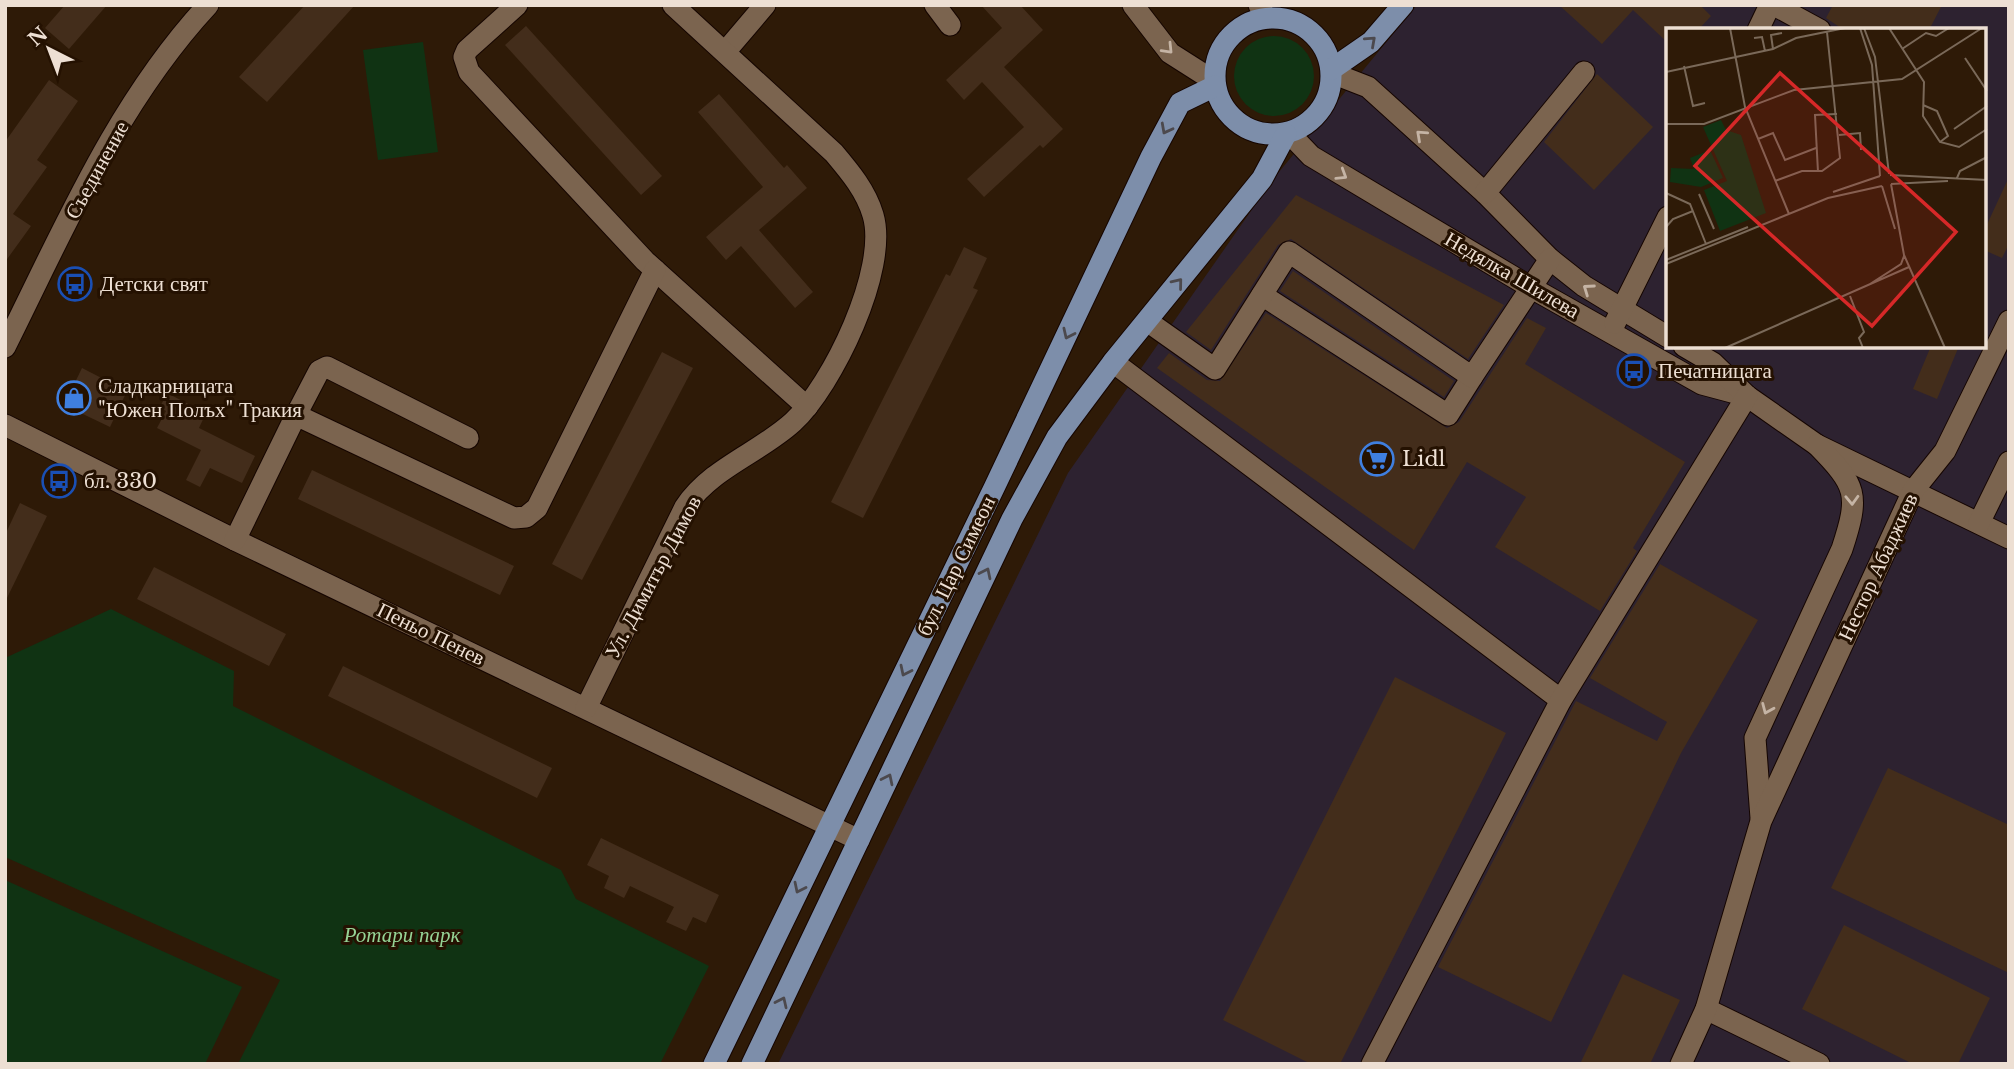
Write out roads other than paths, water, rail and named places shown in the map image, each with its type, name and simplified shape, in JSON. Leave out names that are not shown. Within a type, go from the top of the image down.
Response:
[{"type":"main road","points":[[1332,71],[1371,43],[1403,5]]},
{"type":"main road","points":[[1267,11],[1311,31],[1327,52],[1332,71],[1329,93],[1321,110],[1307,124],[1288,133],[1270,135],[1240,125],[1220,101],[1215,83],[1216,63],[1223,46],[1234,33],[1267,11]]},
{"type":"main road","name":"бул. Цар Симеон","points":[[714,1064],[1151,157],[1180,103],[1215,83]]},
{"type":"main road","name":"бул. Цар Симеон","points":[[752,1064],[1012,519],[1057,437],[1113,362],[1262,179],[1288,133]]},
{"type":"street","name":"Съединение","points":[[5,347],[104,151],[172,48],[208,5]]},
{"type":"street","points":[[517,5],[467,50],[464,57],[468,72],[655,270],[807,407]]},
{"type":"street","name":"Ул. Димитър Димов","points":[[586,708],[697,489],[791,424],[807,407],[825,381],[858,317],[874,260],[874,217],[864,193],[834,153],[673,5]]},
{"type":"street","points":[[725,52],[765,5]]},
{"type":"street","points":[[935,5],[950,24]]},
{"type":"street","points":[[1133,5],[1171,53],[1215,83]]},
{"type":"street","points":[[1759,28],[1772,5],[1816,28]]},
{"type":"street","name":"Недялка Шилева","points":[[1332,71],[1368,87],[1485,192],[1550,260],[1622,311],[1666,336]]},
{"type":"street","points":[[1485,192],[1584,72]]},
{"type":"street","name":"Недялка Шилева","points":[[1288,133],[1311,156],[1530,287],[1702,384],[1747,396]]},
{"type":"street","points":[[1611,331],[1666,220]]},
{"type":"street","points":[[1147,321],[1214,369],[1289,252],[1472,377]]},
{"type":"street","points":[[1262,295],[1448,415],[1550,260]]},
{"type":"street","points":[[296,415],[513,518],[526,517],[537,508],[655,270]]},
{"type":"street","name":"Нестор Абаджиев","points":[[1681,1064],[1706,1009],[1761,821],[1913,491],[1945,451],[2009,321]]},
{"type":"street","name":"Недялка Шилева","points":[[1687,348],[1713,363],[1747,396],[1817,445],[2009,538]]},
{"type":"street","points":[[1113,362],[1561,700]]},
{"type":"street","points":[[234,540],[319,371],[330,368],[468,438]]},
{"type":"street","points":[[1372,1064],[1561,700],[1747,396]]},
{"type":"street","name":"Пеньо Пенев","points":[[5,425],[234,540],[859,840]]},
{"type":"street","name":"Нестор Абаджиев","points":[[1761,821],[1755,738],[1842,549],[1852,517],[1853,491],[1841,470],[1817,445]]},
{"type":"street","points":[[1979,523],[2009,462]]},
{"type":"street","points":[[1706,1009],[1819,1064]]},
{"type":"place","name":"Детски свят","points":[[75,284]]},
{"type":"place","name":"Печатницата","points":[[1634,371]]},
{"type":"place","name":"Сладкарницата \"Южен Полъх\" Тракия","points":[[74,398]]},
{"type":"place","name":"Lidl","points":[[1377,459]]},
{"type":"place","name":"бл. 330","points":[[59,481]]},
{"type":"park label","name":"Ротари парк","points":[[402,935]]}]
